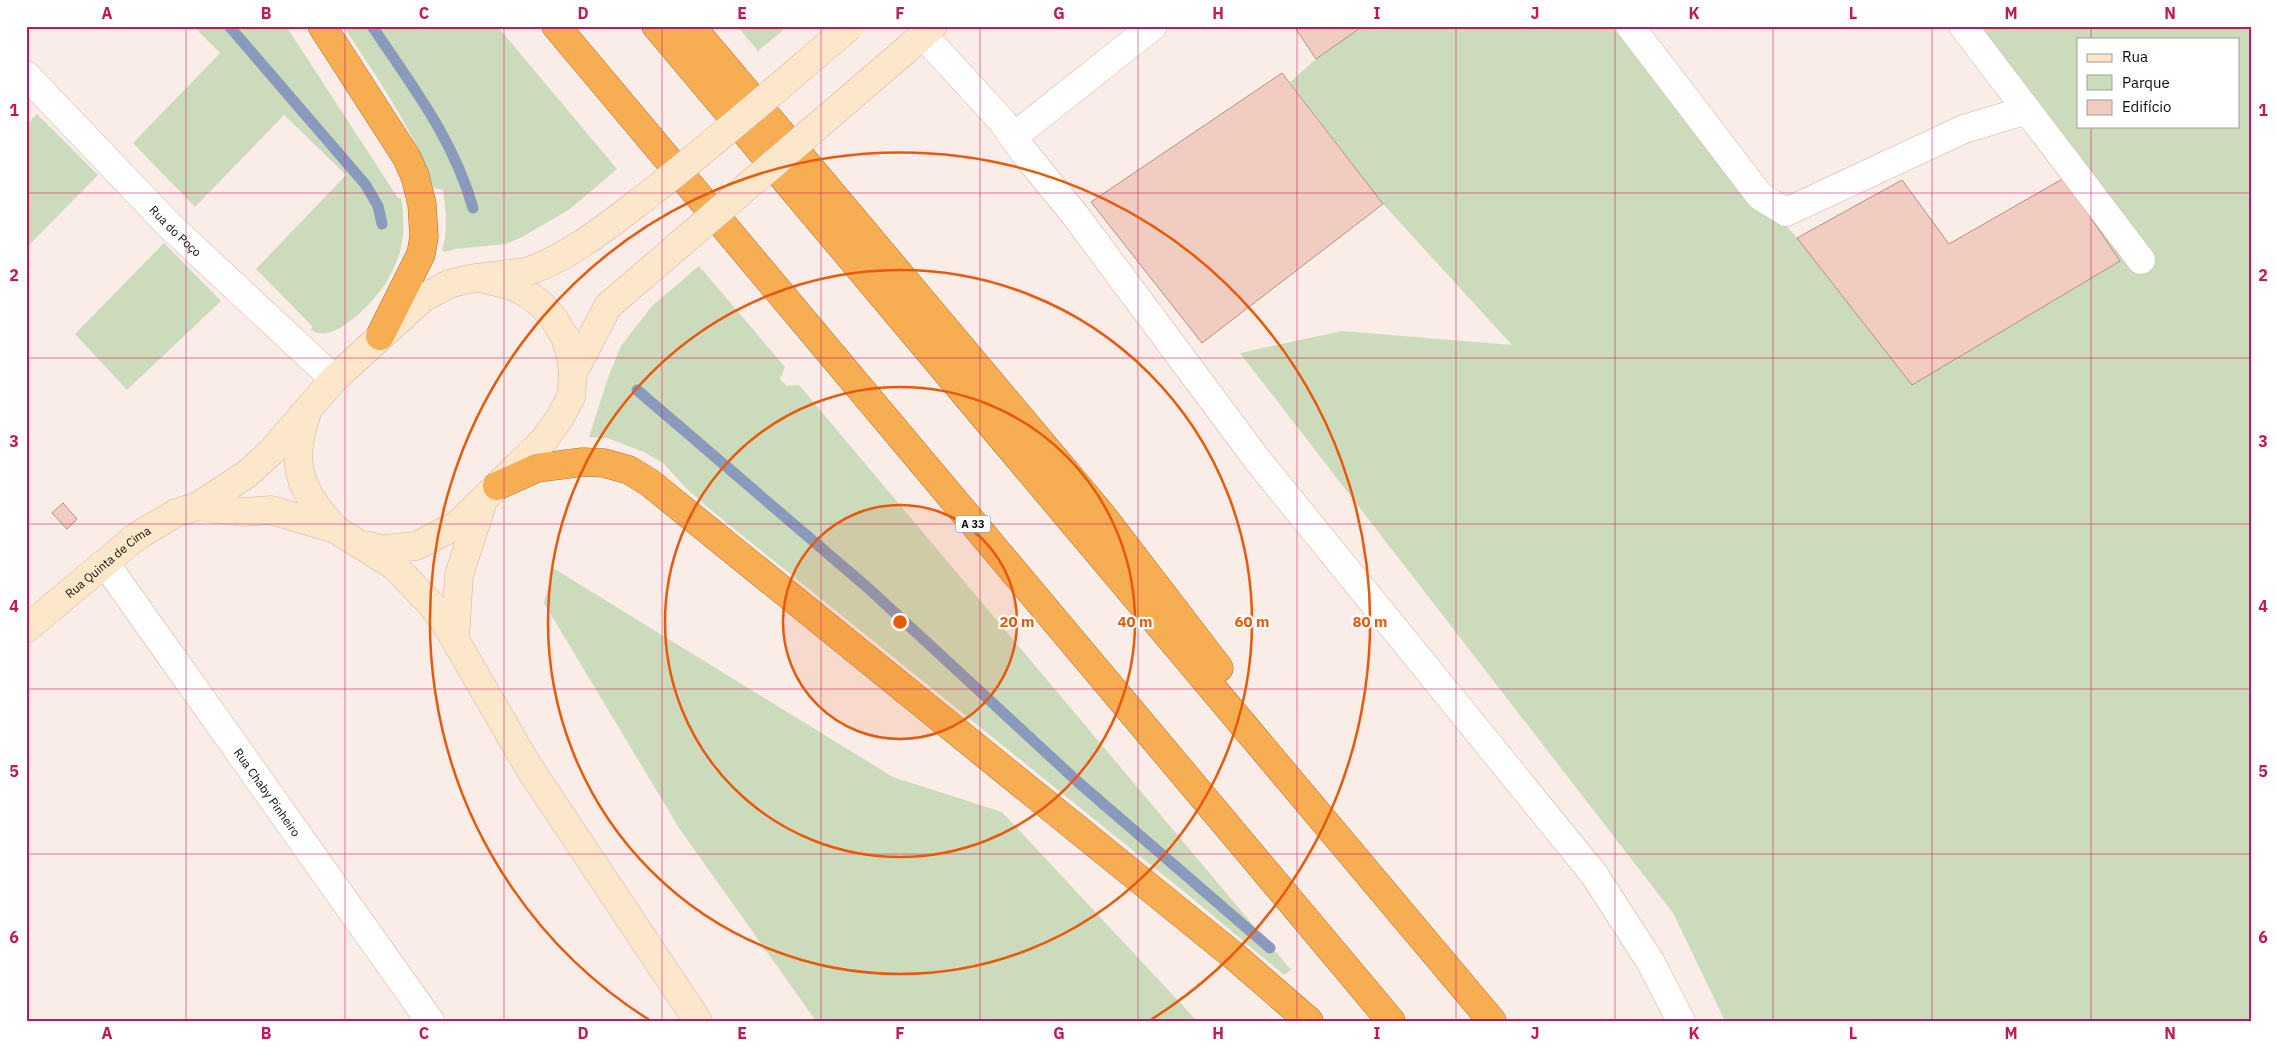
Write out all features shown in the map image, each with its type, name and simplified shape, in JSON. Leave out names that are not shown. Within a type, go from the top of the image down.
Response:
[{"type":"highway","points":[[322,26],[406,158],[415,176],[422,204],[424,237],[421,254],[380,336]]},
{"type":"highway","name":"A 33","points":[[556,26],[1391,1021]]},
{"type":"highway","points":[[656,26],[1484,1011]]},
{"type":"highway","points":[[691,26],[1100,514],[1484,1011]]},
{"type":"highway","points":[[490,493],[537,468],[582,462],[604,463],[629,470],[650,483],[1226,949],[1309,1021]]},
{"type":"street","points":[[198,506],[247,474],[271,452],[334,379],[423,298],[449,284],[526,272],[550,264],[609,224],[702,152],[850,26]]},
{"type":"street","points":[[1013,137],[1153,26]]},
{"type":"street","points":[[1630,26],[1760,196],[1786,212],[1964,129],[2027,110]]},
{"type":"street","points":[[1963,26],[2141,260]]},
{"type":"street","points":[[573,373],[608,306],[921,37],[1002,121],[1075,215],[1259,462],[1593,873],[1650,961],[1681,1021]]},
{"type":"street","name":"Rua do Poço","points":[[26,74],[170,226],[334,379]]},
{"type":"street","points":[[359,544],[383,549],[416,546],[457,525],[544,440],[559,419],[571,396],[573,373],[565,337],[543,306],[528,294],[512,286],[492,280],[469,280]]},
{"type":"street","points":[[314,403],[304,418],[297,452],[300,480],[317,510],[335,529],[394,566],[430,603],[455,639],[528,766],[698,1021]]},
{"type":"street","points":[[455,639],[459,575],[490,493]]},
{"type":"street","points":[[198,506],[243,512],[271,510],[335,529]]},
{"type":"street","name":"Rua Quinta de Cima","points":[[26,630],[137,536],[176,513],[198,506]]},
{"type":"street","name":"Rua Chaby Pinheiro","points":[[105,563],[430,1021]]},
{"type":"green space","points":[[193,26],[286,26],[398,198],[401,198],[403,234],[399,255],[393,269],[386,283],[372,300],[342,327],[331,332],[320,333],[311,330],[312,326],[256,269],[346,175],[284,115],[195,207],[133,143],[220,53]]},
{"type":"green space","points":[[343,26],[497,26],[617,169],[570,209],[522,237],[506,244],[455,249],[444,252],[442,250],[446,220],[443,190],[434,188],[426,166],[405,125]]},
{"type":"green space","points":[[737,26],[788,26],[758,51]]},
{"type":"green space","points":[[1363,26],[1611,26],[1797,238],[1912,385],[2120,261],[1955,26],[2251,26],[2251,1021],[1725,1021],[1673,913],[1240,353],[1342,331],[1512,345],[1383,204],[1290,82],[1316,59]]},
{"type":"green space","points":[[37,114],[98,175],[26,248],[26,125]]},
{"type":"green space","points":[[164,243],[221,301],[127,390],[75,334]]},
{"type":"green space","points":[[699,266],[785,367],[780,379],[787,386],[799,385],[1291,970],[1284,975],[1187,894],[712,511],[687,489],[663,463],[644,452],[607,438],[589,437],[609,375],[621,346],[652,306]]},
{"type":"green space","points":[[553,568],[893,777],[1002,812],[1197,1021],[816,1021],[679,828],[544,603]]},
{"type":"building","points":[[1294,26],[1363,26],[1316,59]]},
{"type":"building","points":[[1282,73],[1383,204],[1202,343],[1091,202]]},
{"type":"building","points":[[2064,178],[2120,261],[1912,385],[1797,238],[1902,180],[1949,244]]},
{"type":"building","points":[[63,503],[77,519],[67,529],[52,513]]},
{"type":"waterway","points":[[229,26],[365,184],[378,206],[382,224]]},
{"type":"waterway","points":[[372,26],[443,135],[465,183],[473,208]]},
{"type":"waterway","points":[[637,390],[868,588],[1078,782],[1270,948]]}]
